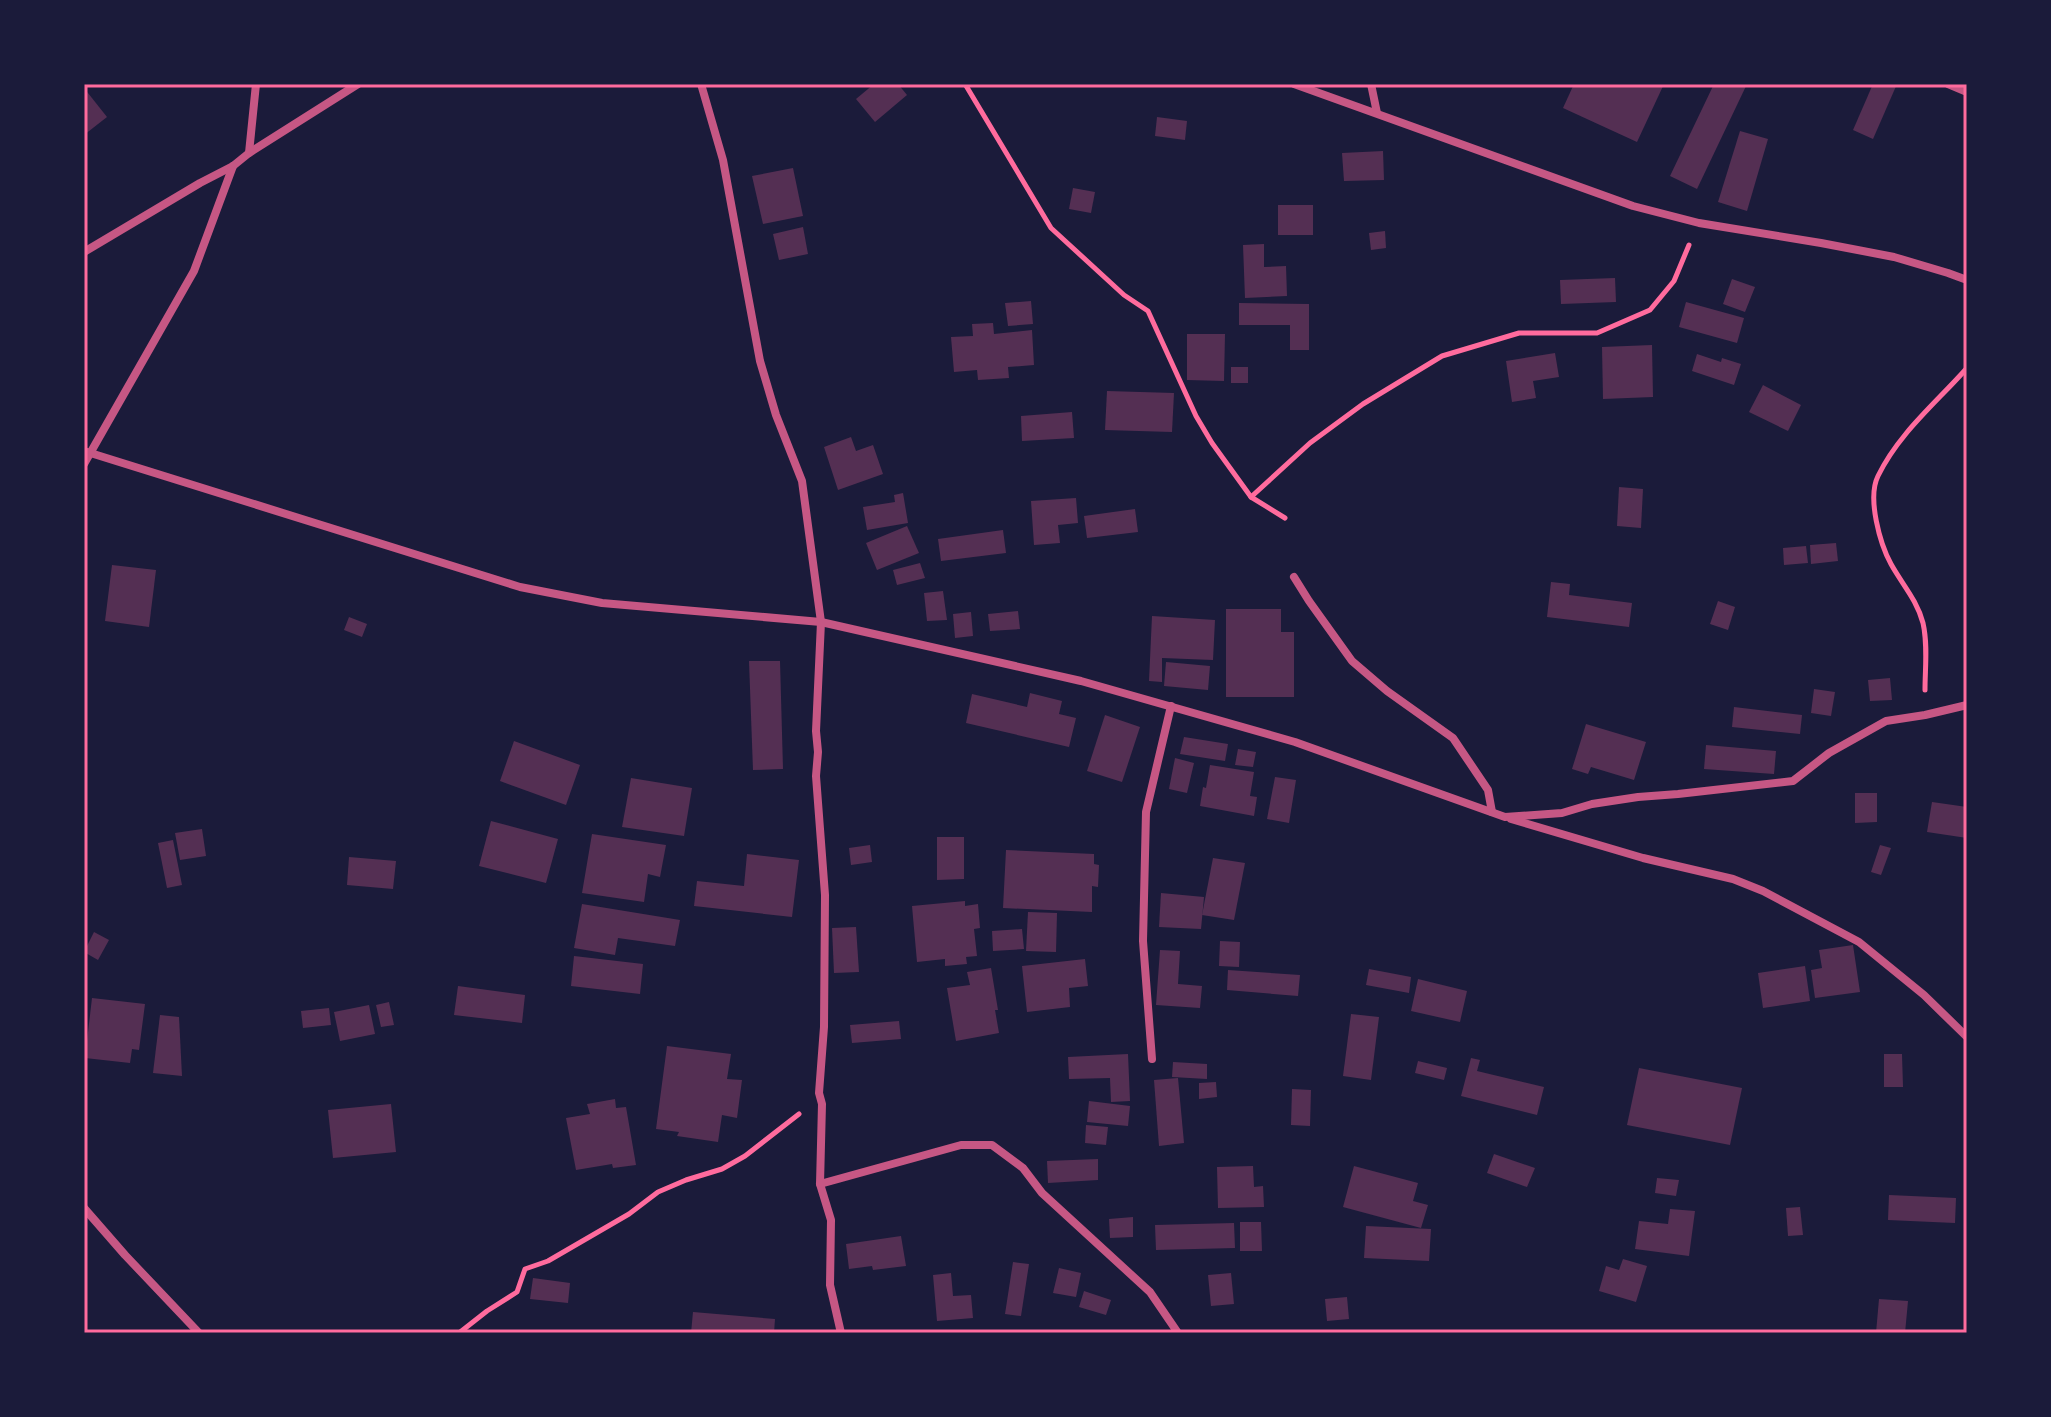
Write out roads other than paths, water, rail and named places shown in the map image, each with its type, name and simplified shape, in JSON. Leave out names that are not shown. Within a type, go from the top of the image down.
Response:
[{"type":"street","points":[[249,153],[256,84]]},
{"type":"street","points":[[84,252],[233,166],[358,84]]},
{"type":"street","points":[[701,84],[723,160],[760,361],[776,415],[802,481],[821,622],[816,731],[825,910],[824,1027],[819,1093],[822,1104],[820,1184],[831,1220],[830,1285],[841,1333]]},
{"type":"street","points":[[1294,84],[1633,206],[1699,223],[1894,257],[1967,280]]},
{"type":"street","points":[[1371,84],[1377,113]]},
{"type":"street","points":[[1948,84],[1967,92]]},
{"type":"street","points":[[84,464],[87,452],[194,271],[233,166]]},
{"type":"street","points":[[87,452],[520,587],[602,603],[821,622],[1081,681],[1295,742],[1505,817],[1643,858],[1733,879],[1763,891],[1859,942],[1924,995],[1967,1037]]},
{"type":"street","points":[[1294,577],[1352,661],[1387,691],[1453,738],[1488,790],[1492,812]]},
{"type":"street","points":[[1505,817],[1562,813],[1592,804],[1638,797],[1793,781],[1829,753],[1886,721],[1967,705]]},
{"type":"street","points":[[1152,1059],[1143,941],[1146,812],[1171,706]]},
{"type":"street","points":[[820,1184],[961,1145],[992,1145],[1023,1168],[1042,1193],[1150,1292],[1178,1333]]},
{"type":"street","points":[[84,1208],[199,1333]]}]
